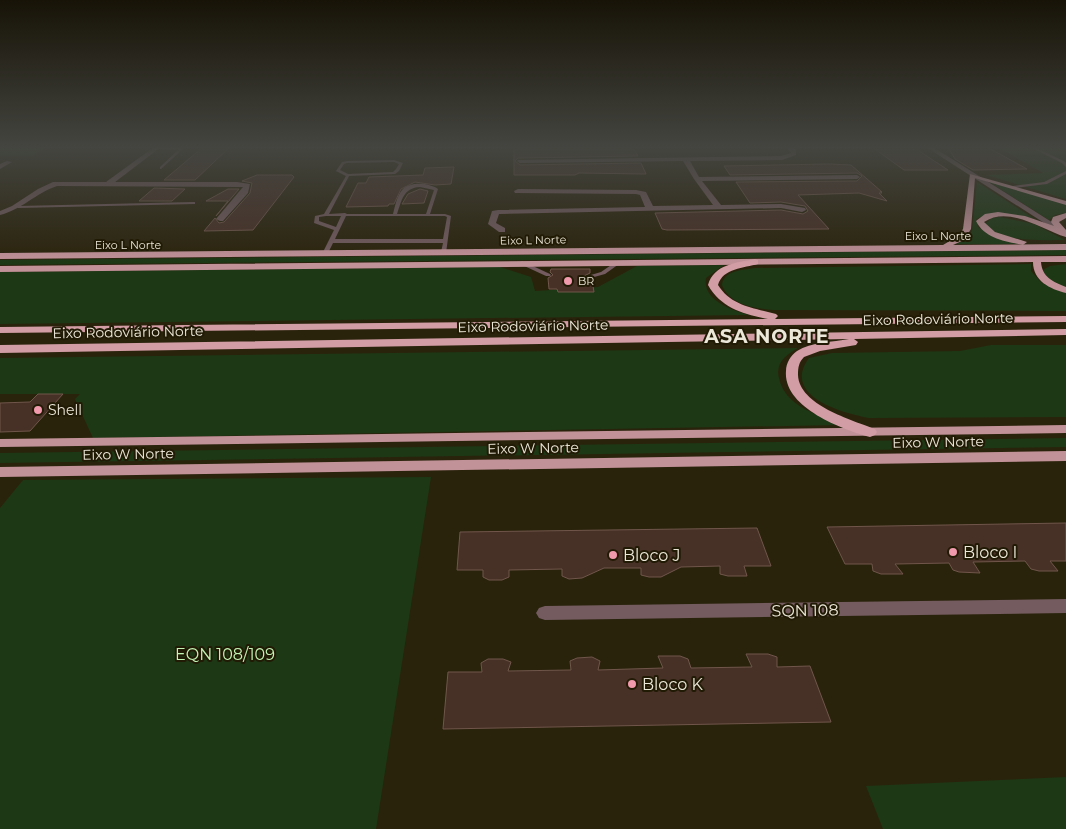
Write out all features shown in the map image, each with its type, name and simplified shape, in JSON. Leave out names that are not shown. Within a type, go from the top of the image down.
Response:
[{"type":"highway","points":[[755,262],[719,273],[713,280],[715,290],[728,302],[746,310],[800,321]]},
{"type":"highway","name":"Eixo Rodoviário Norte","points":[[0,330],[1066,319]]},
{"type":"highway","name":"Eixo Rodoviário Norte","points":[[0,349],[1066,332]]},
{"type":"highway","points":[[870,432],[820,411],[800,396],[792,381],[791,372],[794,362],[800,354],[811,350],[889,335]]},
{"type":"main road","points":[[943,247],[961,238],[967,229],[971,186]]},
{"type":"main road","points":[[1009,186],[1066,203]]},
{"type":"main road","points":[[1066,215],[1056,219],[1055,222],[1066,235]]},
{"type":"main road","points":[[1047,247],[994,234],[982,226],[980,221],[983,218],[993,216],[1018,217],[1048,226],[1066,235]]},
{"type":"main road","name":"Eixo L Norte","points":[[0,256],[1066,246]]},
{"type":"main road","points":[[1037,259],[1036,270],[1040,276],[1066,290]]},
{"type":"main road","name":"Eixo L Norte","points":[[0,269],[1066,259]]},
{"type":"main road","name":"Eixo W Norte","points":[[0,443],[1066,429]]},
{"type":"main road","name":"Eixo W Norte","points":[[0,472],[1066,456]]},
{"type":"street","points":[[0,213],[18,207],[38,191],[52,186]]},
{"type":"street","points":[[220,219],[245,191],[247,186],[245,186]]},
{"type":"street","points":[[701,186],[718,208]]},
{"type":"street","points":[[990,186],[1066,235]]},
{"type":"street","points":[[518,192],[636,192],[643,194],[650,209]]},
{"type":"street","points":[[502,230],[492,224],[495,213],[498,212],[782,206],[802,210]]},
{"type":"street","name":"SQN 108","points":[[545,613],[1066,606]]},
{"type":"lane","points":[[326,214],[342,186]]},
{"type":"lane","points":[[394,214],[404,191],[422,186],[436,189],[428,214]]},
{"type":"lane","points":[[1013,187],[1024,186]]},
{"type":"lane","points":[[18,207],[194,204]]},
{"type":"lane","points":[[336,229],[316,222],[317,216],[326,214],[428,214],[449,216],[444,252]]},
{"type":"lane","points":[[325,254],[344,214]]},
{"type":"lane","points":[[332,241],[446,241]]},
{"type":"lane","points":[[586,276],[603,273],[617,262]]},
{"type":"lane","points":[[522,263],[548,276]]},
{"type":"green space","points":[[977,186],[983,186],[1035,219],[997,214],[976,219],[978,227],[991,235],[1025,244],[955,244],[965,240],[972,231]]},
{"type":"green space","points":[[995,186],[1003,186],[1066,205],[1066,213],[1055,215],[1049,220]]},
{"type":"green space","points":[[1022,186],[1066,186],[1066,199]]},
{"type":"green space","points":[[1000,217],[1034,224],[1065,240],[1034,240],[1000,235],[985,224],[992,218]]},
{"type":"green space","points":[[1066,250],[1066,255],[0,265],[0,260]]},
{"type":"green space","points":[[1031,264],[1031,271],[1042,283],[1066,293],[1066,311],[773,310],[743,304],[731,297],[722,285],[726,276],[740,270],[755,268]]},
{"type":"green space","points":[[1066,264],[1066,288],[1049,279],[1043,270],[1050,266]]},
{"type":"green space","points":[[724,265],[706,278],[706,286],[709,292],[720,303],[749,315],[0,324],[0,272],[500,267],[531,277],[535,291],[598,287],[637,266]]},
{"type":"green space","points":[[991,345],[1066,345],[1066,417],[869,418],[831,407],[818,400],[803,383],[802,371],[809,358],[832,353],[960,351]]},
{"type":"green space","points":[[798,348],[782,360],[780,364],[778,373],[782,388],[788,396],[804,409],[843,425],[93,438],[75,399],[80,394],[0,394],[0,358]]},
{"type":"green space","points":[[1066,438],[1066,447],[0,463],[0,453]]},
{"type":"green space","name":"EQN 108/109","points":[[431,477],[376,829],[0,829],[0,508],[23,480]]},
{"type":"green space","points":[[1066,777],[1066,829],[883,829],[866,786]]},
{"type":"building","points":[[251,186],[287,186],[253,230],[204,231],[215,218],[219,223],[224,222],[250,193]]},
{"type":"building","points":[[357,186],[408,186],[401,189],[394,204],[389,204],[388,206],[346,207]]},
{"type":"building","points":[[738,186],[875,186],[882,192],[880,191],[882,193],[879,193],[887,201],[859,193],[798,195],[829,229],[667,230],[662,229],[655,213],[781,210],[803,214],[808,211],[805,206],[781,202],[750,203]]},
{"type":"building","points":[[154,188],[185,189],[172,201],[139,201]]},
{"type":"building","points":[[228,189],[239,189],[216,216],[228,201],[206,201]]},
{"type":"building","points":[[420,189],[428,191],[424,203],[402,204],[408,194]]},
{"type":"building","points":[[551,269],[590,269],[590,273],[582,277],[586,281],[592,280],[594,292],[558,292],[557,289],[549,289],[548,278],[553,275],[550,272]]},
{"type":"building","points":[[38,394],[63,394],[30,431],[0,432],[0,403],[30,402]]},
{"type":"building","name":"Bloco I","points":[[1066,523],[1066,561],[1050,561],[1058,571],[1031,569],[1025,561],[973,562],[980,573],[959,572],[953,570],[949,563],[895,564],[903,574],[881,574],[873,571],[872,564],[845,564],[827,527]]},
{"type":"building","name":"Bloco J","points":[[757,528],[771,566],[744,566],[747,576],[720,574],[720,566],[681,567],[661,577],[641,575],[641,568],[604,568],[582,578],[569,579],[562,576],[562,569],[509,570],[509,577],[502,580],[489,580],[483,577],[483,570],[457,570],[460,532]]},
{"type":"building","name":"Bloco K","points":[[746,654],[768,654],[777,657],[777,667],[810,666],[831,722],[443,729],[448,672],[482,672],[481,663],[488,659],[503,659],[511,662],[508,671],[571,670],[570,661],[577,658],[592,657],[600,661],[598,670],[663,668],[658,656],[680,656],[688,659],[691,668],[752,667]]},
{"type":"place","name":"BR","points":[[568,281]]},
{"type":"place","name":"Shell","points":[[38,410]]},
{"type":"place","name":"Bloco I","points":[[953,552]]},
{"type":"place","name":"Bloco J","points":[[613,555]]},
{"type":"place","name":"Bloco K","points":[[632,684]]},
{"type":"district","name":"ASA NORTE","points":[[767,336]]}]
